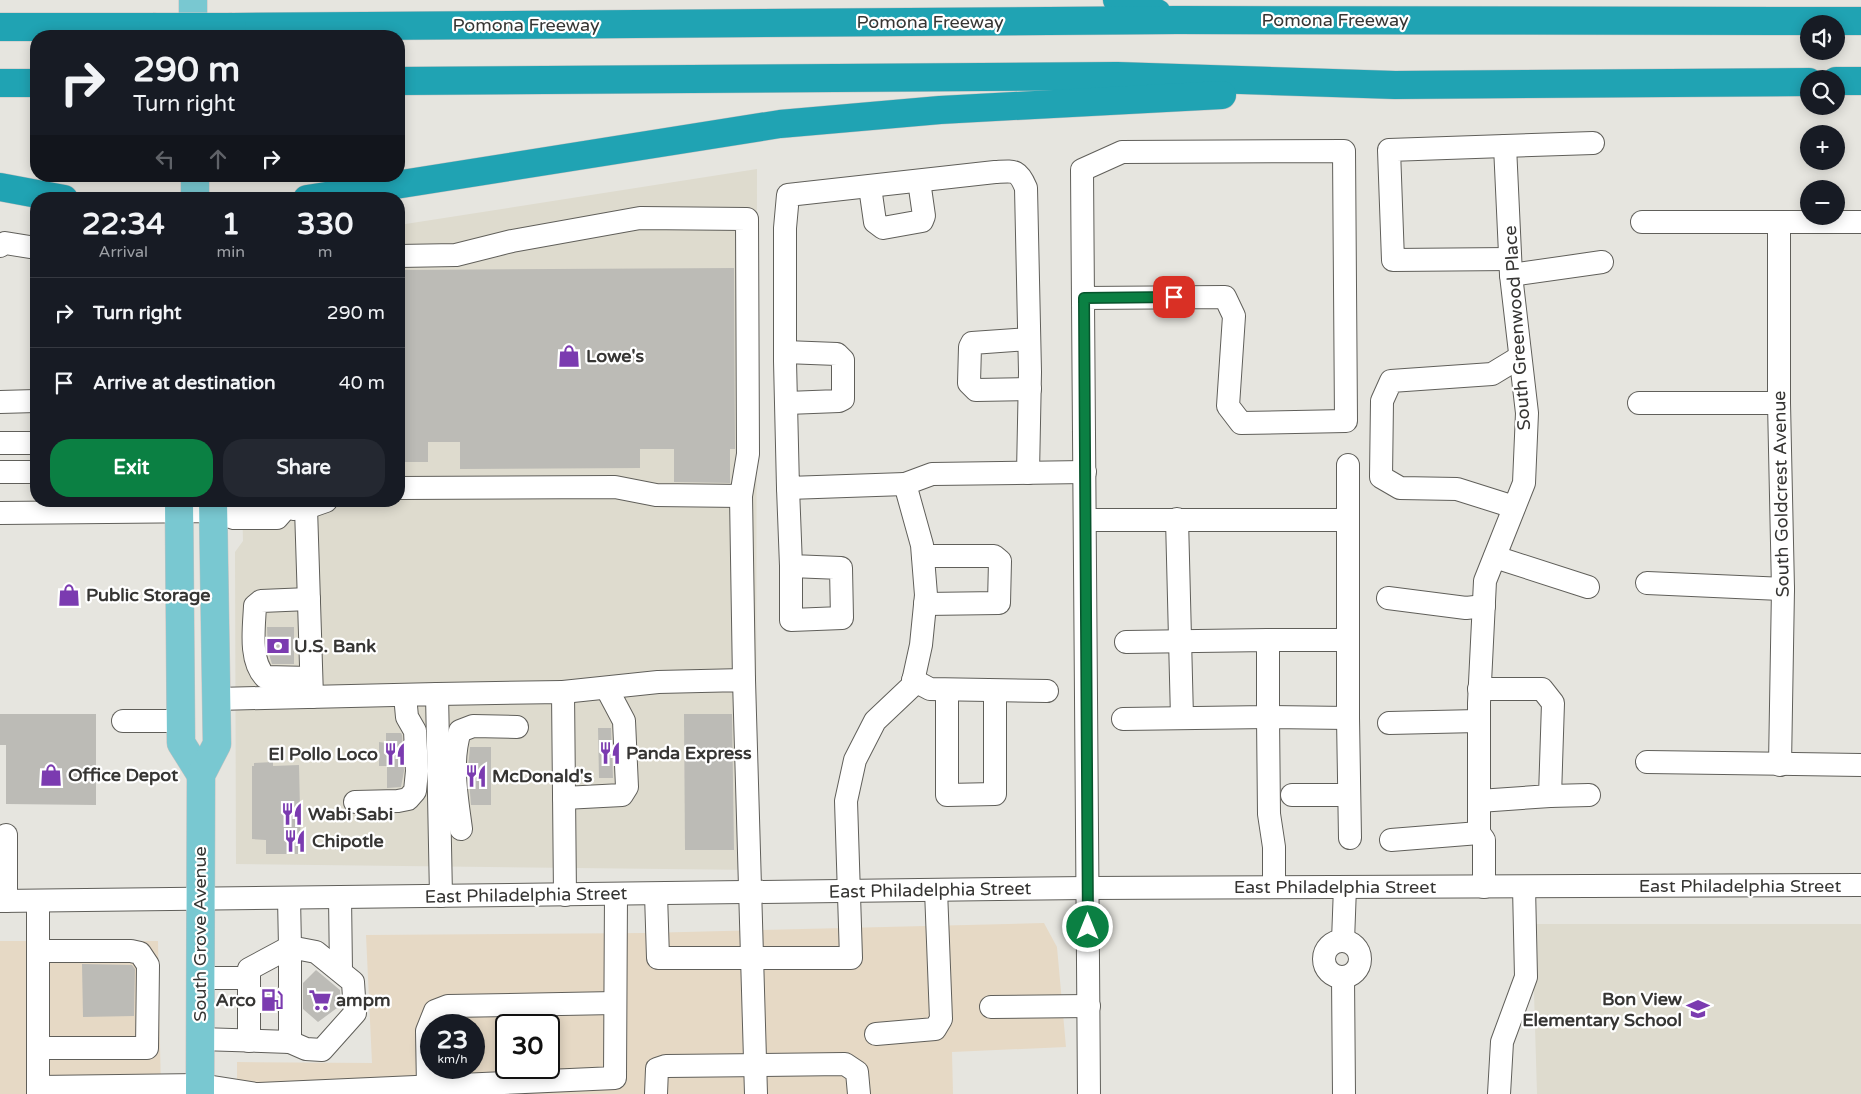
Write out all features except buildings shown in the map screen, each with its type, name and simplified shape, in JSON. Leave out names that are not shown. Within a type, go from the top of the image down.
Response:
[{"type":"highway","points":[[1117,0],[1177,20]]},
{"type":"highway","name":"Pomona Freeway","points":[[0,27],[1177,20],[1861,21]]},
{"type":"highway","points":[[405,81],[1117,76],[1395,86]]},
{"type":"highway","points":[[1845,81],[1861,81]]},
{"type":"highway","points":[[351,192],[780,124],[940,110],[1395,86],[1800,82]]},
{"type":"highway","points":[[0,83],[30,83]]},
{"type":"highway","points":[[0,187],[30,193]]},
{"type":"main road","points":[[193,0],[193,30]]},
{"type":"main road","points":[[179,507],[181,742],[201,775]]},
{"type":"main road","name":"South Grove Avenue","points":[[200,1090],[201,775],[217,744],[213,507]]},
{"type":"street","points":[[1593,143],[1390,150],[1393,260],[1510,267],[1602,262]]},
{"type":"street","name":"South Greenwood Place","points":[[1478,887],[1473,840],[1479,833],[1478,721],[1486,581],[1524,482],[1527,413],[1510,267],[1505,146]]},
{"type":"street","points":[[1084,298],[1225,297],[1234,316],[1228,406],[1241,423],[1346,421],[1344,151],[1122,152],[1082,170],[1090,1094]]},
{"type":"street","points":[[791,566],[785,352],[785,228],[788,195],[1012,172],[1020,175],[1026,188],[1030,389],[1028,472]]},
{"type":"street","points":[[870,187],[875,222],[882,228],[892,227],[922,221],[924,216],[918,181]]},
{"type":"street","points":[[405,256],[456,255],[512,241],[640,218],[747,219],[748,454],[741,496],[744,680],[756,1094]]},
{"type":"street","points":[[1642,222],[1861,222]]},
{"type":"street","name":"South Goldcrest Avenue","points":[[1779,222],[1779,403],[1783,589],[1780,765]]},
{"type":"street","points":[[0,246],[5,243],[30,247]]},
{"type":"street","points":[[1029,339],[972,343],[970,347],[969,383],[976,390],[1030,389]]},
{"type":"street","points":[[785,352],[837,354],[843,360],[843,399],[839,401],[787,403]]},
{"type":"street","points":[[1514,507],[1457,489],[1400,488],[1381,477],[1382,401],[1391,381],[1492,374],[1520,357]]},
{"type":"street","points":[[0,402],[30,401]]},
{"type":"street","points":[[1639,403],[1779,403]]},
{"type":"street","points":[[0,443],[30,443]]},
{"type":"street","points":[[1348,465],[1350,838]]},
{"type":"street","points":[[0,472],[30,472]]},
{"type":"street","points":[[788,488],[905,484],[932,474],[1085,472]]},
{"type":"street","points":[[656,894],[658,958],[851,958],[846,801],[855,760],[875,720],[912,686],[925,604],[922,545],[905,484]]},
{"type":"street","points":[[405,488],[615,487],[656,495],[741,496]]},
{"type":"street","points":[[0,513],[153,507]]},
{"type":"street","points":[[312,687],[309,599],[316,507]]},
{"type":"street","points":[[1177,519],[1182,718]]},
{"type":"street","points":[[1085,520],[1348,520]]},
{"type":"street","points":[[923,556],[994,556],[1000,562],[999,603],[925,604]]},
{"type":"street","points":[[1495,557],[1588,587]]},
{"type":"street","points":[[1647,583],[1783,589]]},
{"type":"street","points":[[1388,598],[1466,608],[1484,606]]},
{"type":"street","points":[[309,599],[261,600],[255,606],[255,653],[258,670],[265,677],[312,687],[405,695],[562,692],[658,682],[744,680]]},
{"type":"street","points":[[1268,640],[1269,814],[1274,847],[1274,887]]},
{"type":"street","points":[[1126,642],[1348,640]]},
{"type":"street","points":[[913,680],[930,689],[1047,692]]},
{"type":"street","points":[[217,699],[312,687]]},
{"type":"street","points":[[564,798],[622,795],[627,787],[624,720],[607,688]]},
{"type":"street","points":[[1479,688],[1542,690],[1553,703],[1550,796]]},
{"type":"street","points":[[947,690],[947,795],[995,794],[995,691]]},
{"type":"street","points":[[562,692],[565,895]]},
{"type":"street","points":[[437,694],[441,896]]},
{"type":"street","points":[[355,802],[398,801],[408,799],[415,791],[417,771],[416,731],[407,717],[405,695]]},
{"type":"street","points":[[1123,718],[1348,718]]},
{"type":"street","points":[[122,721],[180,721]]},
{"type":"street","points":[[1390,723],[1478,721]]},
{"type":"street","points":[[461,830],[455,769],[456,742],[460,731],[473,726],[517,732]]},
{"type":"street","points":[[1647,762],[1861,765]]},
{"type":"street","points":[[1292,794],[1349,794]]},
{"type":"street","points":[[1479,801],[1589,795]]},
{"type":"street","points":[[1391,840],[1479,833]]},
{"type":"street","points":[[3,901],[6,835]]},
{"type":"street","name":"East Philadelphia Street","points":[[3,901],[1088,888],[1861,885]]},
{"type":"street","points":[[1344,1094],[1343,977],[1356,971],[1360,961],[1358,950],[1349,942],[1344,941],[1345,887]]},
{"type":"street","points":[[1499,1094],[1502,1042],[1526,977],[1524,887]]},
{"type":"street","points":[[876,1034],[935,1029],[939,1026],[941,1019],[936,890]]},
{"type":"street","points":[[38,901],[38,1090],[200,1090],[258,1094],[615,1078],[616,894]]},
{"type":"street","points":[[340,897],[341,972]]},
{"type":"street","points":[[289,898],[290,1042]]},
{"type":"street","points":[[200,1039],[249,1041],[290,1042],[306,1049],[322,1050],[355,1013],[353,982],[316,952],[290,947],[249,969],[249,1041]]},
{"type":"street","points":[[38,951],[131,951],[140,953],[148,965],[147,1048],[38,1048]]},
{"type":"street","points":[[199,978],[249,978]]},
{"type":"street","points":[[428,1086],[427,1031],[435,1011],[448,1006],[615,1003]]},
{"type":"street","points":[[991,1007],[1089,1006]]},
{"type":"street","points":[[656,1094],[655,1073],[657,1069],[666,1066],[845,1064],[857,1072],[859,1094]]},
{"type":"shaded area","points":[[757,169],[756,870],[236,864],[235,552],[243,541],[242,507],[405,507],[405,224]]},
{"type":"shaded area","points":[[1044,923],[1057,947],[1066,1047],[952,1052],[953,1094],[237,1094],[237,1062],[372,1063],[366,935],[645,933]]},
{"type":"shaded area","name":"Bon View Elementary School","points":[[1532,924],[1861,924],[1861,1094],[1537,1094]]},
{"type":"shaded area","points":[[0,941],[158,941],[161,1094],[0,1094]]},
{"type":"place","name":"Lowe's","points":[[569,356]]},
{"type":"place","name":"Public Storage","points":[[69,595]]},
{"type":"place","name":"U.S. Bank","points":[[278,646]]},
{"type":"place","name":"Panda Express","points":[[610,753]]},
{"type":"place","name":"El Pollo Loco","points":[[395,754]]},
{"type":"place","name":"Office Depot","points":[[51,775]]},
{"type":"place","name":"McDonald's","points":[[476,776]]},
{"type":"place","name":"Wabi Sabi","points":[[292,814]]},
{"type":"place","name":"Chipotle","points":[[295,841]]},
{"type":"place","name":"Arco","points":[[272,1000]]},
{"type":"place","name":"ampm","points":[[320,1000]]},
{"type":"place","name":"Bon View Elementary School","points":[[1698,1009]]},
{"type":"route","points":[[1088,927],[1084,298],[1174,297]]}]
